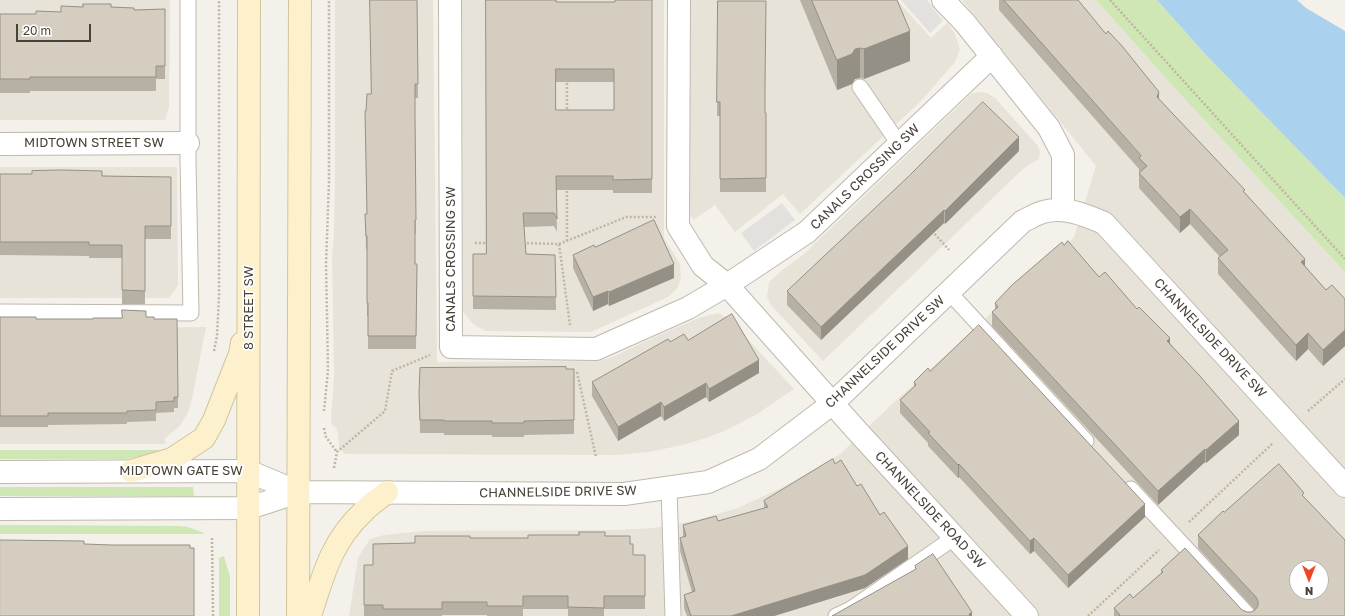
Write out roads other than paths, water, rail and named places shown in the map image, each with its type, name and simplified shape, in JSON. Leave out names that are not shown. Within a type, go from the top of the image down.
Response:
[{"type":"main road","name":"8 STREET SW","points":[[248,616],[249,0]]},
{"type":"main road","points":[[298,616],[300,0]]},
{"type":"main road","points":[[131,471],[172,459],[204,438],[214,420],[240,354],[249,302]]},
{"type":"main road","points":[[310,616],[326,565],[336,544],[344,532],[363,511],[387,492]]},
{"type":"street","name":"CANALS CROSSING SW","points":[[450,0],[451,347],[596,348],[688,308],[727,285],[807,232],[992,56]]},
{"type":"street","points":[[679,0],[678,226],[703,266],[727,285],[833,403]]},
{"type":"street","points":[[943,0],[965,22],[1049,128],[1063,155],[1063,210]]},
{"type":"street","name":"MIDTOWN STREET SW","points":[[0,144],[188,143]]},
{"type":"street","name":"CHANNELSIDE DRIVE SW","points":[[298,492],[624,494],[708,482],[759,459],[833,403],[1023,221],[1044,212],[1063,210],[1084,214],[1104,223],[1345,486]]},
{"type":"street","name":"CHANNELSIDE ROAD SW","points":[[833,403],[1027,616]]},
{"type":"street","name":"MIDTOWN GATE SW","points":[[0,472],[248,471],[298,492]]},
{"type":"street","points":[[0,509],[249,508],[298,492]]},
{"type":"lane","points":[[0,312],[191,313],[188,143],[188,0]]},
{"type":"lane","points":[[860,87],[899,144]]},
{"type":"lane","points":[[949,292],[1094,449]]},
{"type":"lane","points":[[1121,478],[1249,616]]},
{"type":"lane","points":[[669,488],[673,616]]},
{"type":"lane","points":[[836,616],[851,609],[956,537]]},
{"type":"water","points":[[1157,0],[1297,0],[1306,8],[1345,31],[1345,198],[1206,55]]}]
